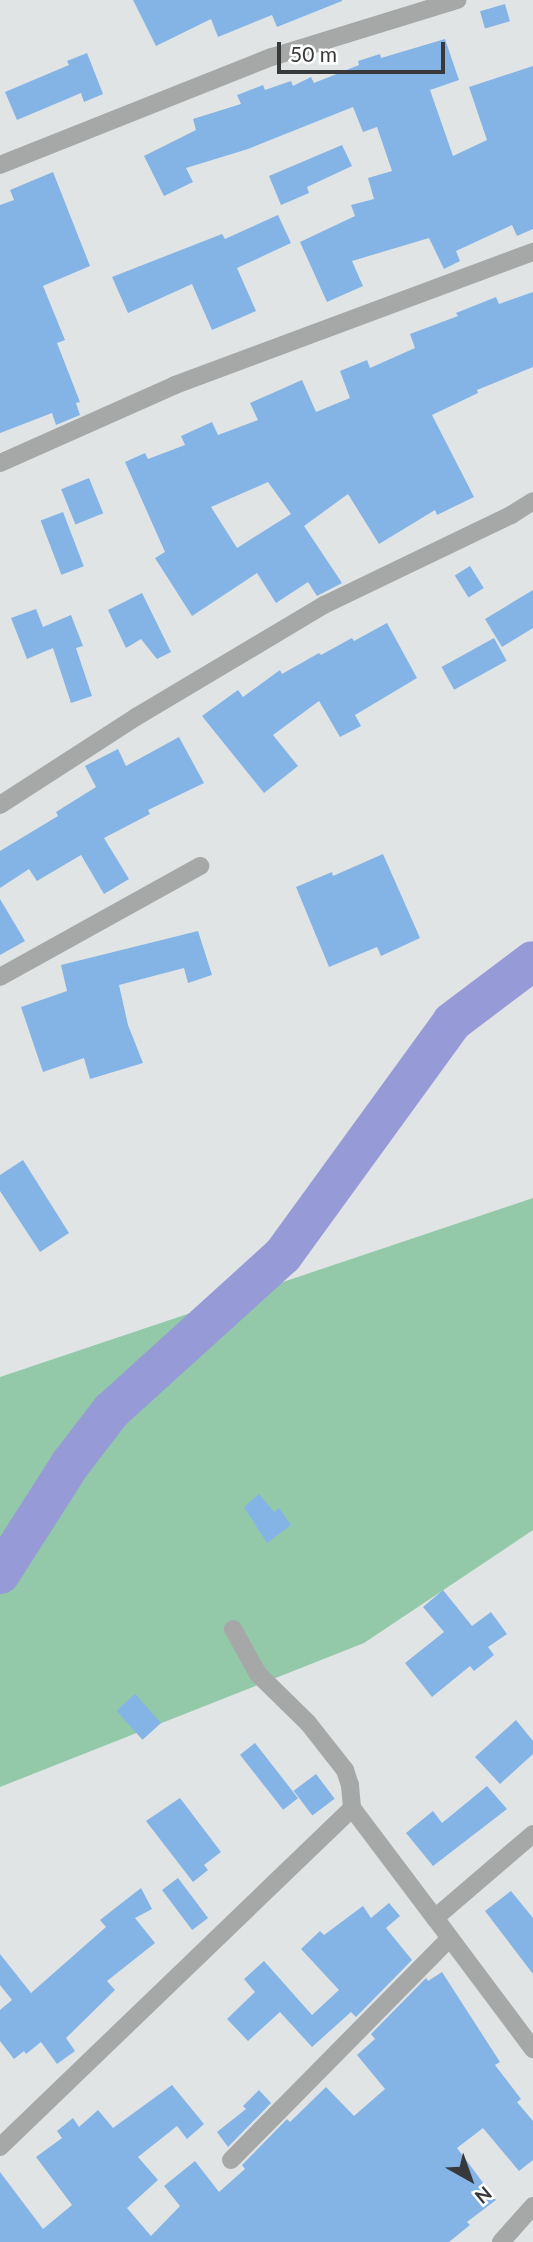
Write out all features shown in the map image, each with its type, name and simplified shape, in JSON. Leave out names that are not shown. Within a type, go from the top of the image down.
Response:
[{"type":"street","points":[[0,165],[272,57],[457,0]]},
{"type":"street","points":[[0,463],[175,385],[533,253]]},
{"type":"street","points":[[0,805],[136,717],[324,605],[511,515],[533,500]]},
{"type":"street","points":[[0,977],[200,866]]},
{"type":"street","points":[[233,1629],[258,1674],[308,1723],[345,1770],[352,1808],[533,2049]]},
{"type":"street","points":[[0,2147],[352,1808]]},
{"type":"street","points":[[435,1918],[533,1834]]},
{"type":"street","points":[[232,2160],[449,1939]]},
{"type":"street","points":[[501,2242],[533,2206]]},
{"type":"green space","points":[[533,1198],[533,1530],[364,1643],[0,1787],[0,1377]]},
{"type":"building","points":[[133,0],[342,1],[277,27],[272,15],[218,37],[211,19],[156,46]]},
{"type":"building","points":[[505,4],[510,21],[485,28],[480,11]]},
{"type":"building","points":[[445,39],[459,80],[430,90],[453,156],[487,140],[469,87],[533,66],[533,229],[517,236],[512,225],[456,251],[460,261],[444,269],[429,238],[352,261],[363,286],[327,302],[300,242],[355,216],[351,205],[374,199],[368,178],[392,171],[377,127],[363,132],[353,107],[248,149],[186,168],[193,182],[164,196],[144,156],[196,130],[193,119],[241,104],[237,95],[263,85],[265,90],[291,81],[293,86],[311,77],[314,83],[359,65],[358,61],[380,54],[381,58]]},
{"type":"building","points":[[87,53],[103,94],[84,102],[81,93],[17,120],[5,92],[69,65],[67,61]]},
{"type":"building","points":[[342,145],[352,166],[307,187],[309,193],[281,205],[269,176]]},
{"type":"building","points":[[53,172],[90,266],[43,286],[65,340],[57,343],[80,402],[76,403],[80,415],[56,425],[52,413],[0,433],[0,205],[14,200],[10,190]]},
{"type":"building","points":[[278,215],[291,243],[237,268],[256,311],[212,330],[192,284],[128,313],[112,277],[222,234],[225,239]]},
{"type":"building","points":[[533,292],[533,367],[477,390],[478,393],[432,415],[474,497],[437,515],[435,510],[379,544],[348,494],[304,526],[342,583],[317,596],[308,582],[276,603],[257,573],[192,616],[155,558],[165,552],[125,462],[145,453],[148,459],[185,445],[181,436],[212,422],[218,435],[258,420],[250,403],[302,380],[316,412],[350,398],[340,371],[367,360],[370,368],[415,348],[410,334],[458,316],[456,313],[496,297],[499,304]],"holes":[[[268,482],[291,514],[237,548],[211,507]]]},
{"type":"building","points":[[89,478],[103,513],[75,524],[61,489]]},
{"type":"building","points":[[63,512],[84,566],[61,575],[41,521]]},
{"type":"building","points":[[470,566],[484,588],[469,598],[455,576]]},
{"type":"building","points":[[533,590],[533,628],[502,647],[485,619]]},
{"type":"building","points":[[142,593],[171,652],[157,659],[141,639],[126,648],[108,610]]},
{"type":"building","points":[[36,609],[43,627],[71,615],[83,646],[76,648],[92,696],[71,703],[53,648],[27,659],[11,618]]},
{"type":"building","points":[[387,623],[417,678],[355,715],[361,726],[340,737],[319,701],[273,735],[298,766],[264,793],[202,716],[238,690],[243,697],[280,670],[282,674],[319,653],[321,655],[352,638],[354,641]]},
{"type":"building","points":[[494,638],[507,661],[454,690],[442,667]]},
{"type":"building","points":[[179,737],[204,783],[148,810],[150,814],[104,838],[129,879],[104,894],[81,855],[37,881],[29,869],[0,888],[0,851],[58,816],[56,812],[96,787],[85,766],[118,749],[126,766]]},
{"type":"building","points":[[383,854],[420,938],[381,956],[377,947],[329,967],[296,887],[332,872],[333,876]]},
{"type":"building","points":[[0,899],[25,941],[0,955]]},
{"type":"building","points":[[198,931],[212,975],[188,983],[184,968],[119,985],[128,1025],[143,1063],[90,1079],[84,1058],[43,1072],[21,1007],[67,991],[61,965]]},
{"type":"building","points":[[23,1160],[69,1233],[40,1252],[0,1191],[0,1175]]},
{"type":"building","points":[[259,1494],[274,1512],[279,1508],[291,1525],[267,1543],[244,1507]]},
{"type":"building","points":[[443,1590],[472,1626],[491,1612],[507,1634],[488,1647],[494,1655],[474,1671],[470,1666],[432,1697],[405,1663],[444,1632],[423,1607]]},
{"type":"building","points":[[135,1694],[161,1723],[143,1740],[116,1711]]},
{"type":"building","points":[[516,1720],[533,1741],[533,1754],[500,1784],[475,1757]]},
{"type":"building","points":[[255,1743],[298,1798],[283,1810],[240,1755]]},
{"type":"building","points":[[316,1774],[335,1799],[312,1816],[294,1791]]},
{"type":"building","points":[[487,1786],[507,1809],[433,1866],[406,1833],[433,1811],[442,1823]]},
{"type":"building","points":[[180,1798],[221,1852],[204,1865],[208,1870],[193,1882],[146,1821]]},
{"type":"building","points":[[178,1878],[208,1918],[192,1930],[162,1890]]},
{"type":"building","points":[[141,1888],[152,1909],[135,1918],[155,1943],[107,1981],[115,1990],[66,2038],[75,2051],[57,2064],[41,2042],[26,2054],[24,2051],[14,2059],[0,2041],[0,2010],[12,2000],[0,1985],[0,1954],[31,1993],[106,1927],[100,1920]]},
{"type":"building","points":[[511,1891],[533,1918],[533,1974],[485,1911]]},
{"type":"building","points":[[389,1903],[400,1916],[386,1928],[412,1960],[356,2017],[351,2012],[312,2047],[280,2012],[248,2041],[227,2019],[255,1992],[244,1979],[264,1961],[312,2015],[339,1990],[301,1949],[320,1931],[324,1935],[363,1906],[371,1918]]},
{"type":"building","points":[[442,1972],[500,2062],[495,2065],[521,2099],[517,2102],[533,2121],[533,2160],[519,2171],[483,2128],[457,2148],[496,2200],[467,2222],[470,2225],[449,2242],[0,2242],[0,2172],[43,2229],[72,2205],[36,2157],[62,2138],[57,2131],[73,2118],[79,2127],[98,2110],[113,2128],[172,2085],[204,2124],[187,2139],[177,2126],[138,2157],[158,2180],[127,2208],[151,2236],[180,2206],[164,2186],[195,2161],[219,2192],[245,2169],[242,2165],[287,2119],[290,2122],[326,2087],[354,2116],[385,2089],[357,2055],[375,2039],[371,2034],[426,1978],[428,1981]]},
{"type":"building","points":[[259,2090],[271,2103],[228,2147],[217,2132],[246,2109],[243,2106]]},
{"type":"waterway","points":[[0,1574],[71,1463],[111,1411],[283,1255],[452,1022],[533,961]]}]
